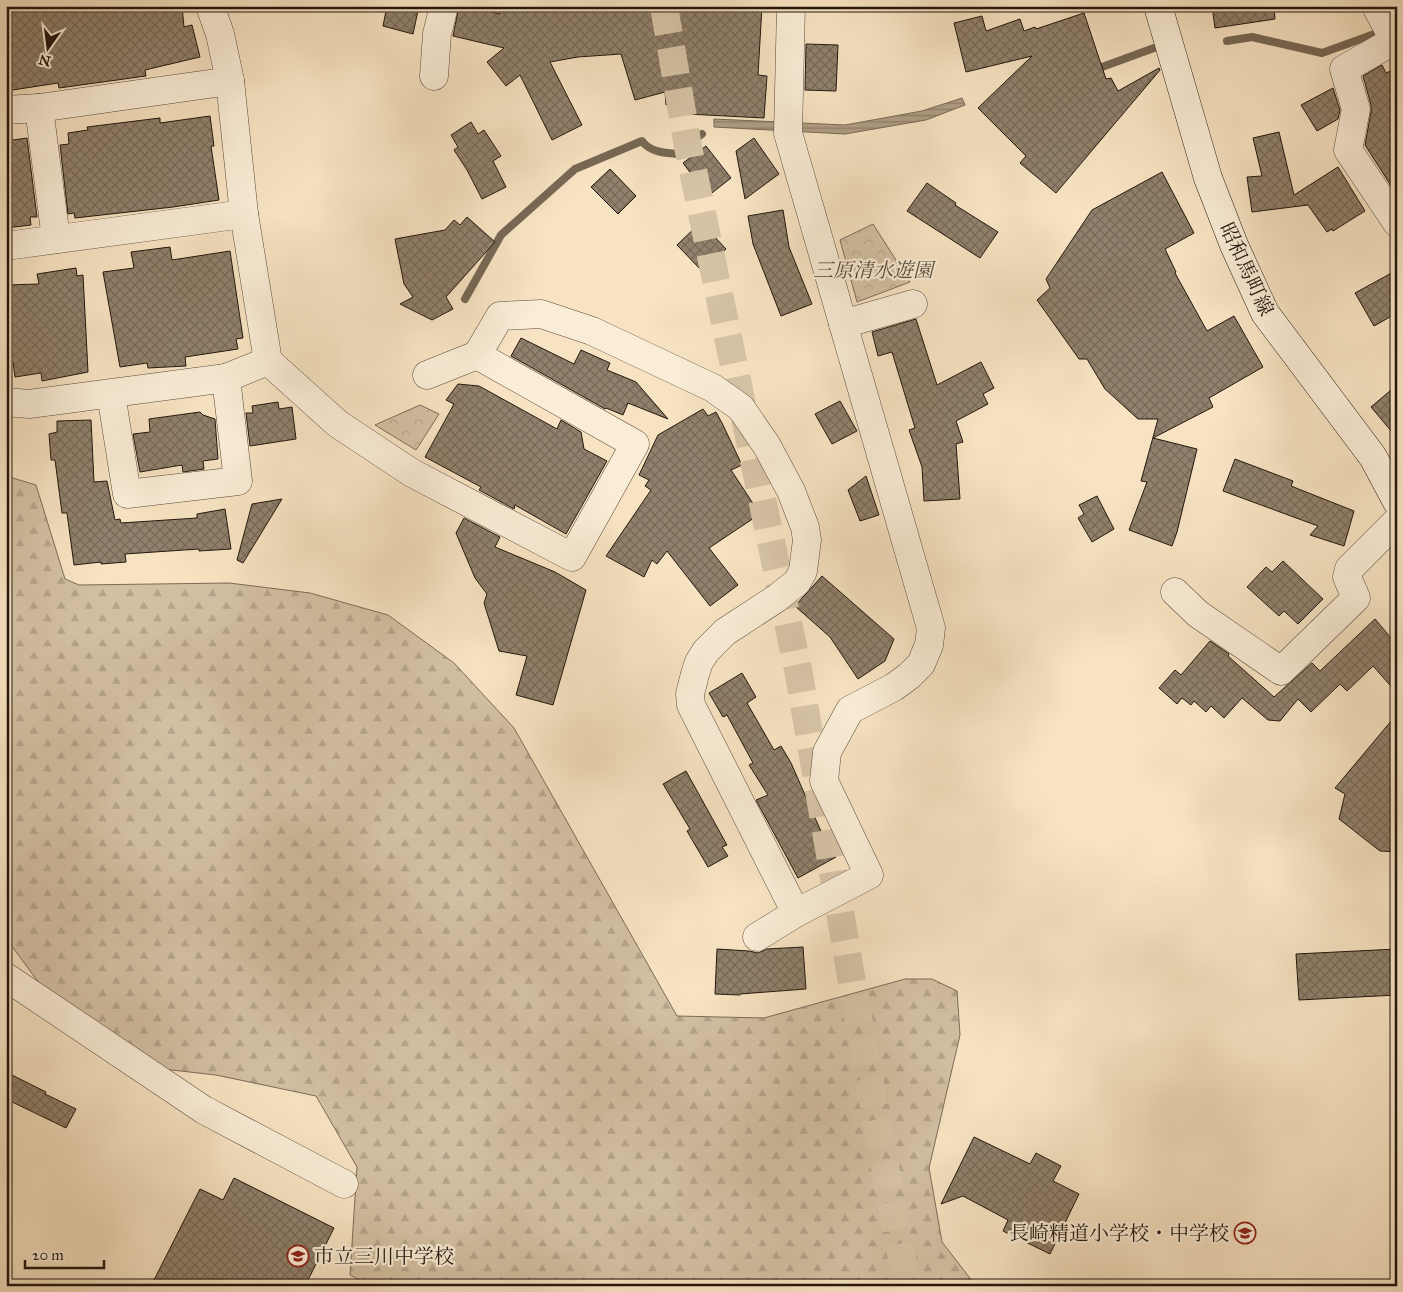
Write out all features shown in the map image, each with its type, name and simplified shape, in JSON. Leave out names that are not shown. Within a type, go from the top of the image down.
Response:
[{"type":"street","points":[[210,6],[220,34],[230,81],[244,214],[268,361],[338,424],[412,473],[572,557],[635,444],[478,355]]},
{"type":"street","points":[[434,76],[437,34],[444,6]]},
{"type":"street","points":[[757,937],[796,913],[869,875],[824,781],[827,752],[850,710],[894,687],[921,664],[929,645],[931,628],[788,133],[790,6]]},
{"type":"street","name":"昭和馬町線","points":[[1158,6],[1208,178],[1234,245],[1265,313],[1372,457],[1397,502]]},
{"type":"street","points":[[1376,6],[1396,42],[1344,69],[1356,109],[1348,150],[1397,223]]},
{"type":"street","points":[[6,110],[39,108],[230,81]]},
{"type":"street","points":[[39,108],[56,240]]},
{"type":"street","points":[[6,246],[244,214]]},
{"type":"street","points":[[844,324],[913,304]]},
{"type":"street","points":[[428,375],[478,355],[500,316],[541,314],[592,331],[713,388],[742,408],[767,446],[791,491],[805,527],[807,540],[803,571],[797,582],[777,598],[725,632],[706,651],[699,662],[690,694],[691,705],[796,913]]},
{"type":"street","points":[[6,402],[29,404],[226,378],[268,361]]},
{"type":"street","points":[[111,394],[127,494],[238,481],[226,378]]},
{"type":"street","points":[[1175,592],[1198,614],[1281,671],[1356,598],[1347,577],[1349,569],[1397,521]]},
{"type":"street","points":[[6,977],[204,1110],[344,1184]]},
{"type":"green space","name":"三原清水遊園","points":[[873,224],[910,282],[857,302],[840,240]]},
{"type":"green space","points":[[420,405],[439,414],[416,450],[375,425]]},
{"type":"green space","points":[[6,476],[36,485],[65,579],[79,585],[229,583],[310,593],[388,615],[454,663],[514,728],[677,1016],[764,1018],[905,979],[932,979],[957,991],[960,1035],[929,1168],[942,1242],[976,1286],[371,1286],[350,1275],[357,1167],[316,1096],[216,1075],[110,1063],[36,979],[6,938]]},
{"type":"shaded area","points":[[962,98],[965,105],[926,120],[845,134],[714,127],[714,119],[845,125],[922,111]]},
{"type":"building","points":[[6,6],[182,6],[184,27],[192,25],[200,57],[145,70],[146,76],[59,88],[58,83],[6,91]]},
{"type":"building","points":[[387,6],[419,6],[413,34],[383,26]]},
{"type":"building","points":[[459,6],[467,6],[500,14],[500,6],[762,6],[758,75],[767,76],[764,118],[668,113],[686,94],[666,105],[665,92],[635,100],[621,54],[578,57],[550,62],[582,125],[552,140],[520,75],[506,86],[487,62],[504,48],[453,36]]},
{"type":"building","points":[[1212,6],[1274,6],[1275,19],[1215,28]]},
{"type":"building","points":[[1084,13],[1106,79],[1111,78],[1118,91],[1159,68],[1160,70],[1056,193],[1020,163],[1026,156],[978,108],[1032,56],[966,72],[954,23],[982,16],[986,31],[1020,19],[1024,31],[1035,27],[1036,29]]},
{"type":"building","points":[[806,44],[838,45],[836,91],[805,90]]},
{"type":"building","points":[[1382,65],[1386,73],[1397,68],[1397,191],[1395,192],[1365,145],[1371,105],[1363,76]]},
{"type":"building","points":[[1333,88],[1340,110],[1338,119],[1317,131],[1301,105]]},
{"type":"building","points":[[210,116],[214,146],[211,146],[219,200],[75,218],[74,213],[68,214],[60,145],[69,144],[68,133],[88,130],[87,127],[160,118],[160,123]]},
{"type":"building","points":[[471,122],[478,134],[484,130],[501,156],[493,161],[506,187],[482,199],[454,150],[458,147],[451,135]]},
{"type":"building","points":[[1279,132],[1294,195],[1338,167],[1365,211],[1333,231],[1332,229],[1327,232],[1308,205],[1252,212],[1247,177],[1262,176],[1253,138]]},
{"type":"building","points":[[27,138],[37,217],[30,217],[31,225],[6,228],[6,141]]},
{"type":"building","points":[[754,138],[779,174],[745,199],[736,151]]},
{"type":"building","points":[[706,146],[731,178],[708,196],[683,163]]},
{"type":"building","points":[[610,169],[636,196],[618,214],[591,187]]},
{"type":"building","points":[[1162,172],[1194,233],[1165,249],[1175,273],[1207,331],[1234,316],[1263,367],[1209,398],[1213,407],[1153,438],[1197,449],[1172,546],[1129,530],[1147,482],[1141,481],[1158,419],[1138,419],[1105,389],[1087,359],[1079,359],[1037,300],[1050,288],[1046,279],[1092,210]]},
{"type":"building","points":[[927,183],[956,203],[955,205],[998,232],[980,258],[907,211]]},
{"type":"building","points":[[783,210],[789,247],[812,304],[781,316],[753,244],[748,216]]},
{"type":"building","points":[[467,217],[495,242],[446,297],[453,309],[432,320],[400,304],[413,297],[404,284],[395,239],[445,230],[454,220],[460,225]]},
{"type":"building","points":[[701,222],[726,249],[702,271],[677,245]]},
{"type":"building","points":[[170,247],[172,260],[230,251],[243,338],[236,339],[238,349],[185,357],[186,366],[148,368],[147,363],[120,367],[103,272],[134,268],[131,252]]},
{"type":"building","points":[[76,268],[77,276],[83,275],[88,372],[42,381],[41,373],[15,377],[13,362],[6,363],[6,285],[39,284],[37,274]]},
{"type":"building","points":[[1397,270],[1397,313],[1374,326],[1355,293]]},
{"type":"building","points":[[916,319],[937,385],[981,362],[994,388],[983,394],[988,404],[956,421],[963,442],[956,444],[960,499],[924,501],[922,467],[909,430],[915,428],[892,352],[878,356],[872,332]]},
{"type":"building","points":[[521,338],[574,364],[581,350],[610,363],[607,370],[636,382],[668,419],[628,403],[623,415],[605,409],[511,356]]},
{"type":"building","points":[[458,384],[479,386],[557,429],[561,420],[581,432],[584,449],[607,461],[566,534],[515,505],[514,509],[479,490],[481,487],[425,457],[454,404],[446,400]]},
{"type":"building","points":[[1397,385],[1397,438],[1371,407]]},
{"type":"building","points":[[840,401],[857,431],[832,444],[815,414]]},
{"type":"building","points":[[278,402],[279,409],[292,407],[296,439],[250,446],[246,413],[253,413],[252,406]]},
{"type":"building","points":[[703,409],[708,416],[716,412],[722,423],[742,465],[731,470],[760,514],[709,548],[738,585],[710,606],[667,551],[657,564],[652,560],[644,577],[606,556],[651,490],[645,486],[649,480],[639,475],[658,435]]},
{"type":"building","points":[[200,412],[215,419],[218,459],[203,461],[204,469],[183,472],[182,465],[140,472],[133,434],[150,432],[149,419]]},
{"type":"building","points":[[91,420],[94,482],[107,481],[115,520],[120,519],[121,523],[197,518],[197,514],[225,509],[231,549],[199,551],[199,549],[125,554],[126,562],[74,565],[67,513],[62,513],[55,460],[51,460],[49,434],[57,432],[57,421]]},
{"type":"building","points":[[1235,459],[1293,481],[1291,486],[1354,511],[1344,546],[1310,535],[1318,526],[1223,491]]},
{"type":"building","points":[[866,476],[879,515],[860,521],[848,490]]},
{"type":"building","points":[[1097,496],[1114,529],[1092,542],[1078,518],[1084,514],[1079,505]]},
{"type":"building","points":[[282,499],[243,563],[237,560],[252,504]]},
{"type":"building","points":[[464,518],[500,537],[495,547],[555,572],[586,590],[553,705],[516,695],[527,656],[499,651],[484,603],[487,594],[475,578],[456,533]]},
{"type":"building","points":[[1283,561],[1323,599],[1298,624],[1284,611],[1279,616],[1247,587],[1266,567],[1272,572]]},
{"type":"building","points":[[822,576],[894,639],[885,661],[858,679],[830,637],[795,606]]},
{"type":"building","points":[[1375,619],[1397,645],[1397,693],[1373,666],[1347,691],[1340,684],[1311,712],[1298,699],[1280,721],[1268,720],[1242,698],[1224,718],[1211,706],[1206,712],[1194,701],[1191,705],[1182,698],[1177,704],[1159,688],[1175,670],[1181,675],[1210,641],[1229,654],[1228,656],[1274,697],[1312,663],[1320,671]]},
{"type":"building","points":[[742,673],[756,697],[747,703],[774,750],[781,746],[791,763],[820,829],[836,857],[798,878],[756,800],[768,795],[749,765],[753,763],[727,715],[723,717],[709,693]]},
{"type":"building","points":[[1397,714],[1397,852],[1380,851],[1339,819],[1345,794],[1335,788]]},
{"type":"building","points":[[686,771],[727,845],[722,847],[728,856],[708,867],[687,831],[690,829],[663,784]]},
{"type":"building","points":[[803,947],[806,989],[740,995],[715,994],[717,949],[758,953],[767,949]]},
{"type":"building","points":[[1397,949],[1397,995],[1299,1000],[1296,954]]},
{"type":"building","points":[[6,1072],[76,1109],[66,1128],[6,1099]]},
{"type":"building","points":[[974,1137],[1030,1164],[1036,1153],[1061,1166],[1053,1181],[1079,1194],[1050,1254],[1003,1231],[1008,1220],[963,1196],[941,1204]]},
{"type":"building","points":[[234,1178],[334,1228],[305,1286],[151,1286],[200,1189],[223,1200]]},
{"type":"waterway","points":[[1227,41],[1252,37],[1322,53],[1380,32]]},
{"type":"waterway","points":[[1092,68],[1102,67],[1154,48]]},
{"type":"waterway","points":[[465,299],[501,235],[575,169],[642,141],[653,150],[677,154],[702,134]]},
{"type":"tunnel","points":[[664,6],[688,147],[799,675],[867,1069],[907,1286]]},
{"type":"place","name":"長崎精道小学校・中学校","points":[[1245,1233]]},
{"type":"place","name":"市立三川中学校","points":[[298,1256]]}]
